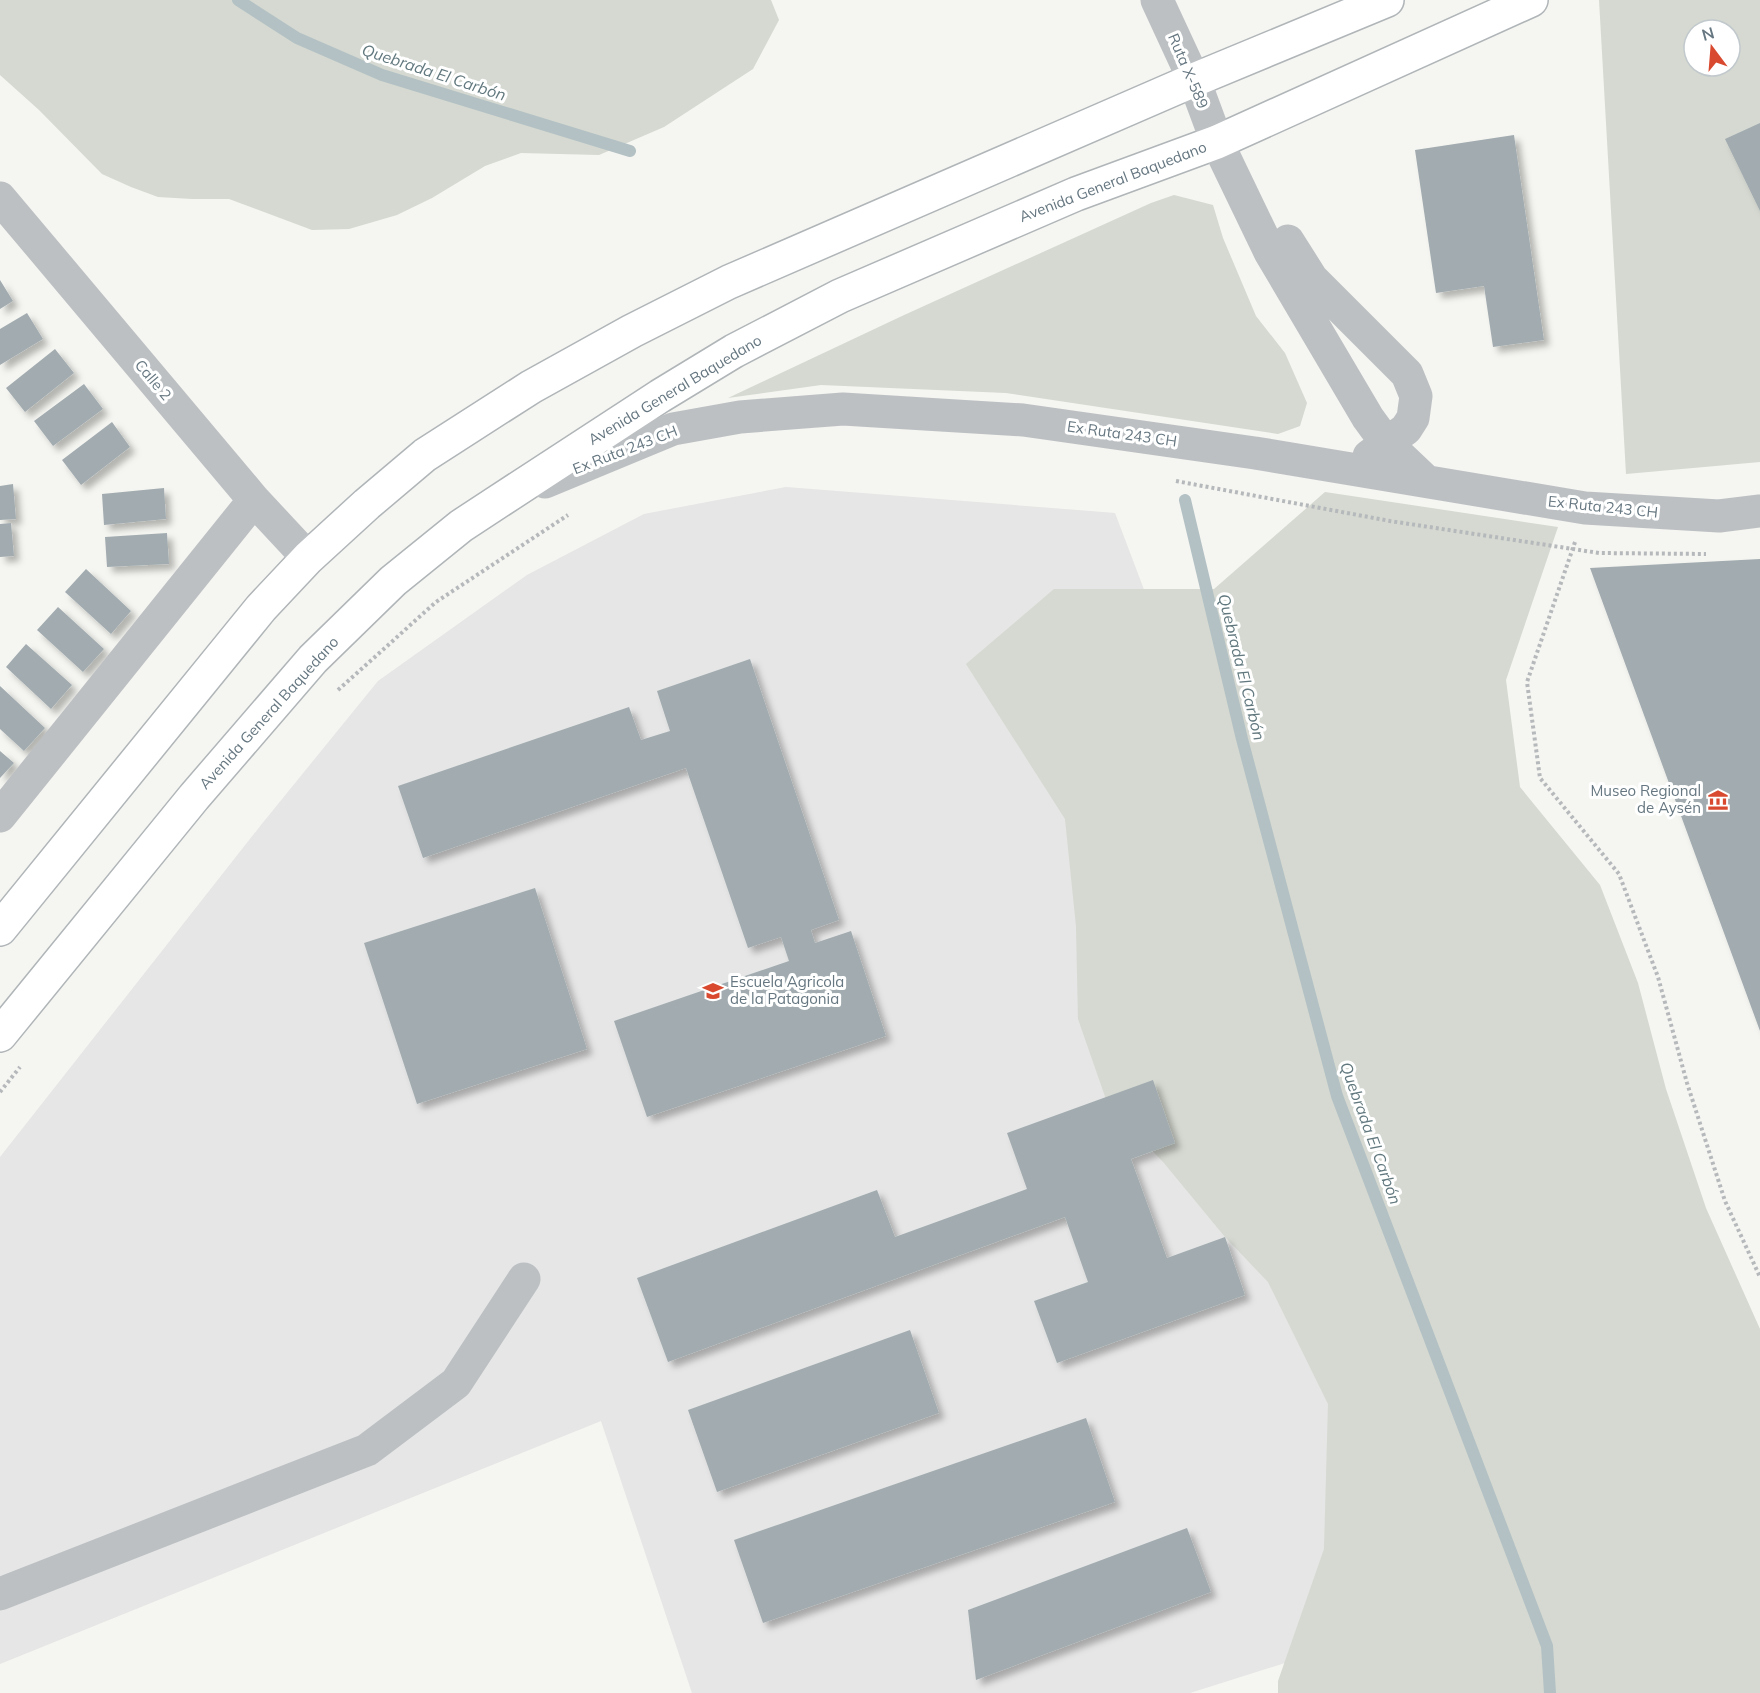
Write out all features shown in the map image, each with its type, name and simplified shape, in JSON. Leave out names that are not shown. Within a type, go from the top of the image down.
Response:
[{"type":"main road","points":[[0,929],[254,617],[308,558],[425,455],[531,387],[632,331],[729,282],[1194,80],[1387,0]]},
{"type":"main road","name":"Avenida General Baquedano","points":[[0,1035],[194,797],[313,659],[393,581],[461,526],[496,502],[734,351],[840,296],[1065,199],[1217,142],[1531,0]]},
{"type":"street","name":"Ruta X-589","points":[[1157,0],[1194,80],[1217,142]]},
{"type":"street","points":[[1217,142],[1264,204],[1312,279],[1407,374],[1416,396],[1413,418],[1406,429],[1348,469]]},
{"type":"street","points":[[1217,142],[1270,252],[1335,363],[1387,444],[1426,481]]},
{"type":"street","name":"Calle 2","points":[[1,200],[254,500],[308,558]]},
{"type":"street","name":"Ex Ruta 243 CH","points":[[496,502],[673,429],[740,417],[843,409],[1023,420],[1426,481],[1585,508],[1719,516],[1760,511]]},
{"type":"street","points":[[0,816],[254,500]]},
{"type":"street","points":[[0,1594],[367,1450],[456,1383],[524,1279]]},
{"type":"path","points":[[1170,480],[1390,521],[1599,553],[1696,555],[1717,553]]},
{"type":"path","points":[[1585,508],[1527,682],[1540,778],[1619,874],[1658,977],[1687,1083],[1725,1201],[1760,1277]]},
{"type":"path","points":[[334,693],[436,602],[574,512]]},
{"type":"path","points":[[0,1092],[22,1064]]},
{"type":"shaded area","points":[[0,0],[771,0],[779,20],[753,69],[664,127],[599,155],[521,153],[485,166],[432,198],[397,215],[349,229],[312,230],[229,199],[158,197],[102,174],[39,110],[0,75]]},
{"type":"shaded area","points":[[1599,0],[1760,0],[1760,462],[1626,474]]},
{"type":"shaded area","points":[[1174,195],[1213,205],[1223,238],[1256,316],[1285,353],[1307,403],[1300,426],[1278,434],[1006,393],[821,385],[728,398],[902,316],[1151,203]]},
{"type":"shaded area","name":"Escuela Agricola de la Patagonia","points":[[786,487],[1115,513],[1522,1588],[1190,1693],[692,1693],[601,1421],[0,1664],[0,1157],[261,825],[378,681],[527,575],[644,514]]},
{"type":"shaded area","points":[[1325,492],[1558,527],[1506,680],[1520,787],[1600,885],[1638,983],[1666,1089],[1706,1208],[1760,1329],[1760,1693],[1278,1693],[1278,1681],[1324,1549],[1328,1404],[1268,1282],[1225,1237],[1164,1163],[1108,1105],[1078,1019],[1076,926],[1065,819],[966,664],[1054,589],[1214,589]]},
{"type":"building","points":[[1760,123],[1760,211],[1725,139]]},
{"type":"building","points":[[1514,135],[1544,340],[1493,347],[1484,286],[1436,293],[1415,150]]},
{"type":"building","points":[[0,280],[13,301],[0,309]]},
{"type":"building","points":[[27,313],[43,339],[0,365],[0,329]]},
{"type":"building","points":[[55,349],[74,373],[25,412],[6,388]]},
{"type":"building","points":[[84,384],[103,409],[53,446],[34,421]]},
{"type":"building","points":[[112,422],[130,447],[81,485],[62,460]]},
{"type":"building","points":[[13,484],[16,519],[0,520],[0,486]]},
{"type":"building","points":[[164,488],[166,519],[104,525],[102,494]]},
{"type":"building","points":[[11,523],[14,556],[0,557],[0,524]]},
{"type":"building","points":[[167,533],[169,564],[107,567],[105,537]]},
{"type":"building","name":"Museo Regional de Aysén","points":[[1760,559],[1760,1031],[1590,568]]},
{"type":"building","points":[[86,569],[131,611],[111,634],[65,592]]},
{"type":"building","points":[[58,607],[104,649],[83,672],[37,630]]},
{"type":"building","points":[[26,644],[72,685],[51,709],[6,667]]},
{"type":"building","points":[[750,659],[839,920],[811,930],[815,943],[851,931],[886,1036],[647,1117],[614,1021],[789,961],[781,937],[748,948],[686,768],[423,858],[398,786],[629,707],[641,740],[670,731],[657,691]]},
{"type":"building","points":[[0,686],[45,728],[24,751],[0,729]]},
{"type":"building","points":[[0,751],[14,763],[0,778]]},
{"type":"building","points":[[535,888],[587,1049],[417,1104],[364,943]]},
{"type":"building","points":[[1153,1080],[1175,1143],[1131,1159],[1167,1258],[1225,1237],[1245,1295],[1057,1363],[1034,1301],[1088,1282],[1065,1217],[668,1362],[637,1278],[877,1190],[895,1237],[1027,1189],[1007,1133]]},
{"type":"building","points":[[910,1330],[939,1413],[717,1492],[688,1410]]},
{"type":"building","points":[[1086,1418],[1115,1502],[763,1623],[734,1540]]},
{"type":"building","points":[[1187,1528],[1211,1592],[976,1680],[968,1610]]},
{"type":"waterway","name":"Quebrada El Carbón","points":[[238,0],[297,38],[382,75],[630,151]]},
{"type":"waterway","name":"Quebrada El Carbón","points":[[1185,500],[1242,739],[1337,1096],[1547,1646],[1550,1693]]},
{"type":"place","name":"Museo Regional de Aysén","points":[[1718,800]]},
{"type":"place","name":"Escuela Agricola de la Patagonia","points":[[713,991]]}]
